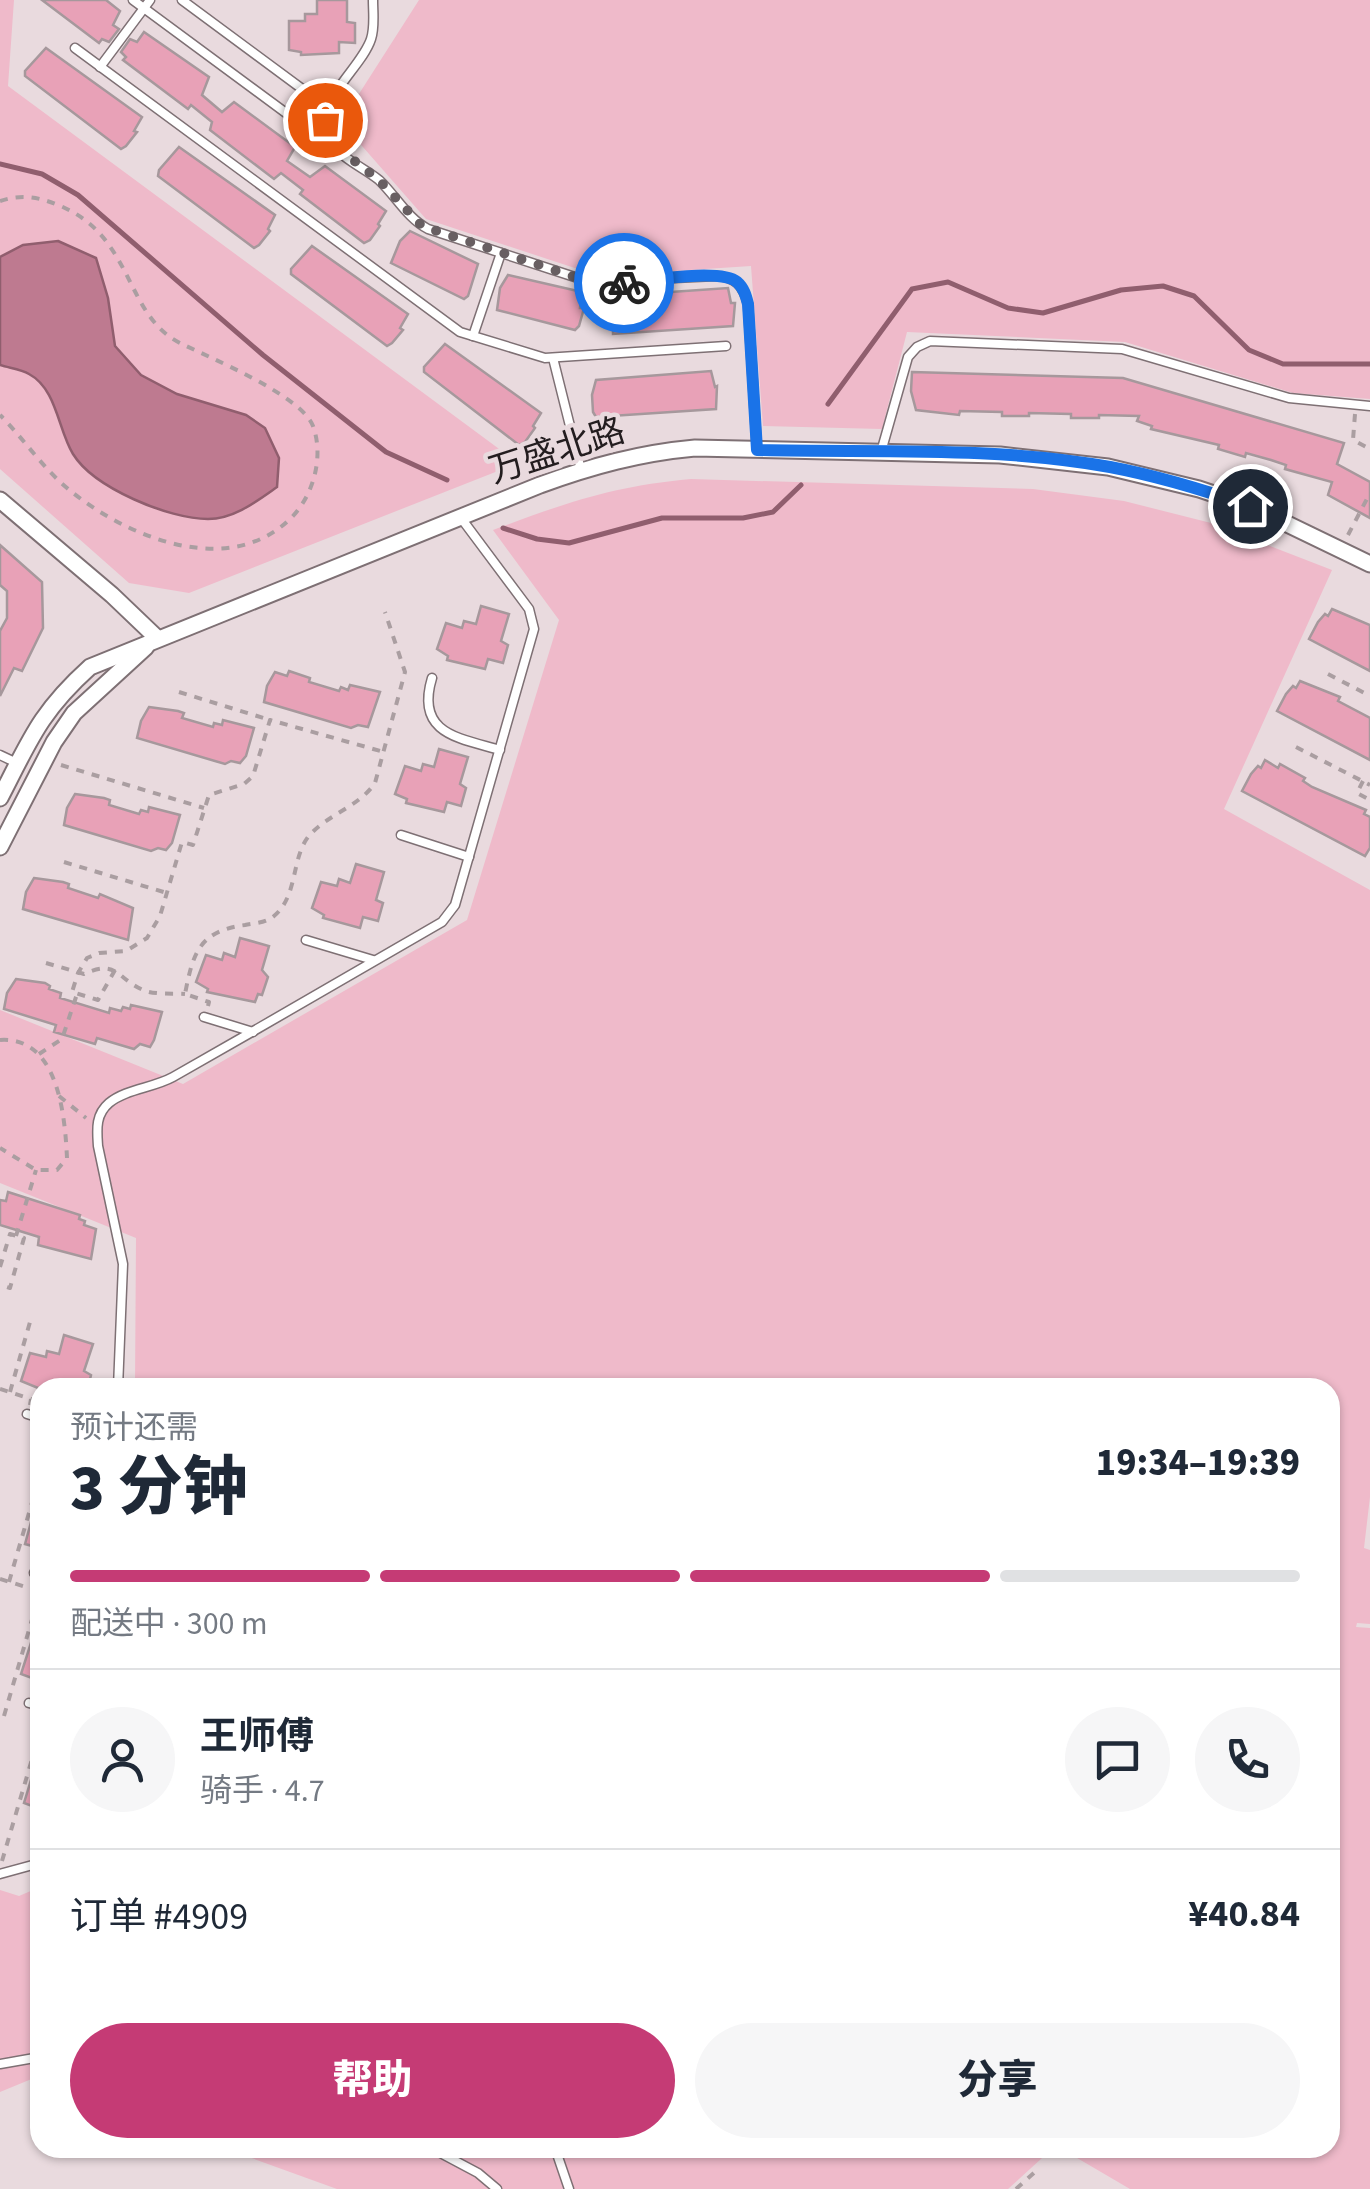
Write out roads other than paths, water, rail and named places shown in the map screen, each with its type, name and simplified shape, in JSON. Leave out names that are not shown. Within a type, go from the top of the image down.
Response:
[{"type":"street","name":"万盛北路","points":[[0,798],[32,731],[56,698],[90,667],[460,516],[581,470],[650,452],[695,448],[1000,455],[1108,467],[1199,488],[1250,506],[1370,564]]},
{"type":"street","points":[[0,500],[157,638],[74,713],[44,760],[0,847]]},
{"type":"lane","points":[[133,0],[147,4],[310,130],[326,132]]},
{"type":"lane","points":[[182,0],[319,103],[326,132],[340,152],[378,179],[416,222],[597,284],[716,276],[734,280],[741,286],[748,304],[757,450]]},
{"type":"lane","points":[[325,120],[328,106],[369,44],[373,0]]},
{"type":"lane","points":[[100,66],[147,4]]},
{"type":"lane","points":[[75,48],[460,332],[540,358],[726,346]]},
{"type":"lane","points":[[302,89],[319,92],[344,82]]},
{"type":"lane","points":[[473,336],[501,253]]},
{"type":"lane","points":[[881,452],[908,358],[921,344],[935,341],[1122,349],[1289,398],[1370,406]]},
{"type":"lane","points":[[552,358],[581,470]]},
{"type":"lane","points":[[118,1378],[123,1264],[96,1129],[104,1107],[115,1099],[164,1082],[449,916],[534,637],[534,622],[527,604],[460,516]]},
{"type":"lane","points":[[432,678],[428,703],[439,728],[500,750]]},
{"type":"lane","points":[[0,755],[17,763]]},
{"type":"lane","points":[[400,835],[469,857]]},
{"type":"lane","points":[[306,940],[375,961]]},
{"type":"lane","points":[[204,1017],[252,1032]]},
{"type":"lane","points":[[0,1871],[30,1865]]},
{"type":"lane","points":[[0,2064],[30,2059]]},
{"type":"lane","points":[[450,2158],[497,2189]]},
{"type":"lane","points":[[558,2158],[569,2189]]},
{"type":"waterway","points":[[0,164],[42,174],[78,195],[263,355],[386,452],[447,480]]},
{"type":"waterway","points":[[828,404],[912,289],[948,282],[1008,308],[1043,313],[1121,290],[1163,286],[1194,296],[1249,350],[1283,364],[1370,364]]},
{"type":"waterway","points":[[503,528],[537,539],[569,543],[662,518],[743,518],[773,512],[801,485]]}]
